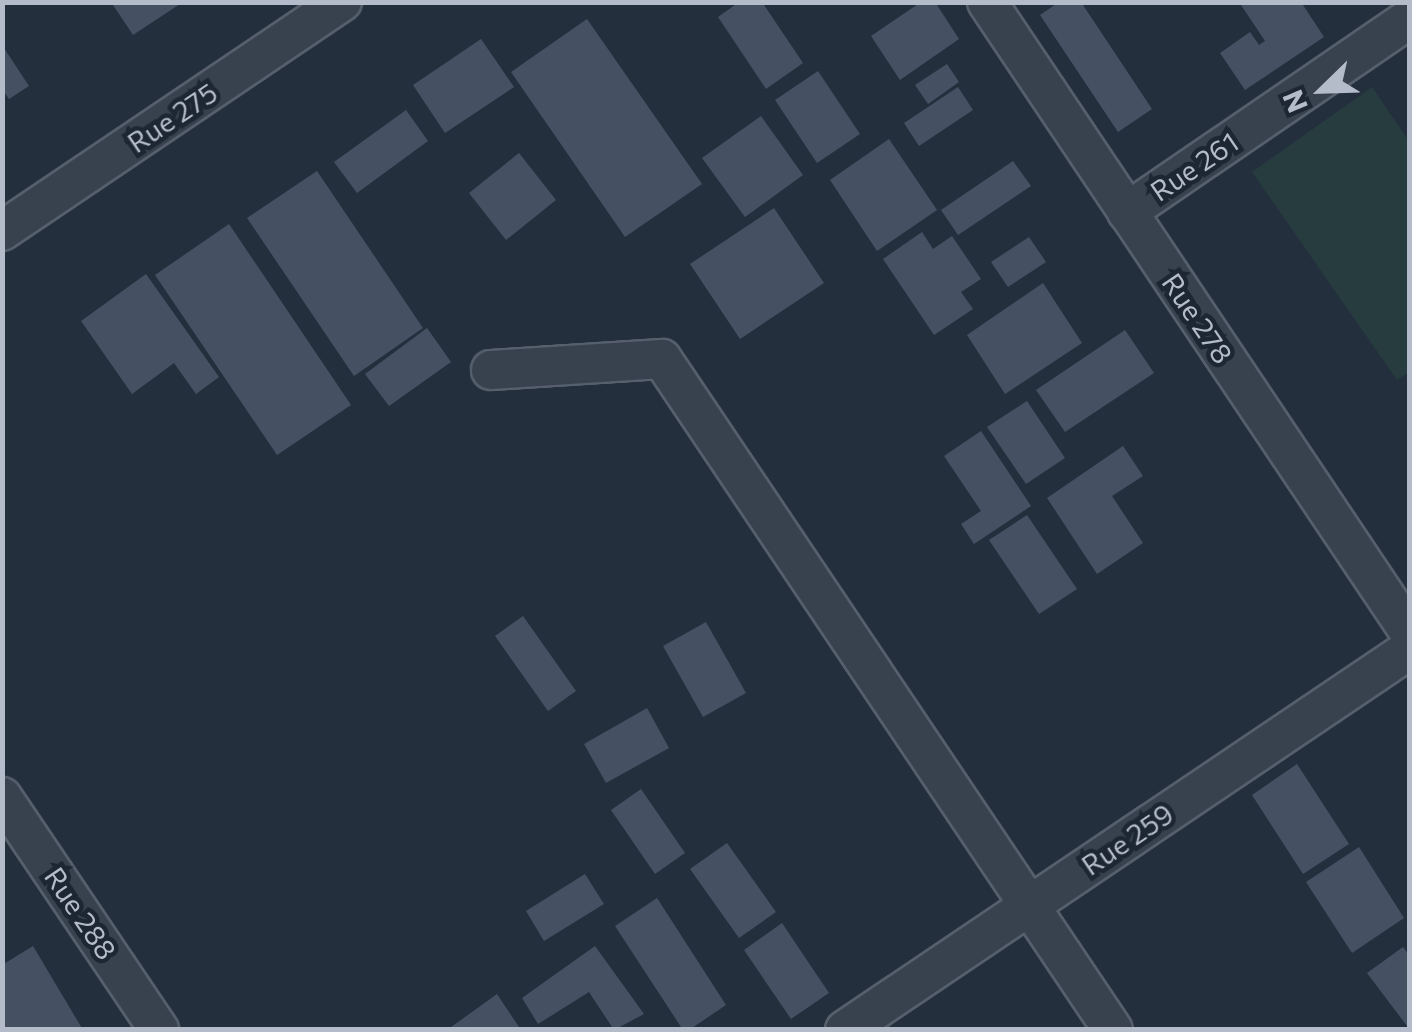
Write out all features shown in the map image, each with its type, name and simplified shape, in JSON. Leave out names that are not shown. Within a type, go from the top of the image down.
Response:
[{"type":"street","name":"Rue 275","points":[[2,231],[342,2]]},
{"type":"street","name":"Rue 278","points":[[987,2],[1410,632]]},
{"type":"street","name":"Rue 261","points":[[1127,212],[1410,18]]},
{"type":"street","points":[[491,370],[662,359],[1113,1030]]},
{"type":"street","name":"Rue 259","points":[[846,1030],[1410,649]]},
{"type":"street","name":"Rue 288","points":[[2,797],[153,1028]]},
{"type":"green space","points":[[1372,87],[1409,141],[1409,372],[1397,380],[1252,172]]},
{"type":"building","points":[[111,2],[183,2],[133,35]]},
{"type":"building","points":[[739,2],[762,2],[803,63],[766,89],[718,17]]},
{"type":"building","points":[[921,2],[935,2],[959,39],[900,80],[871,36]]},
{"type":"building","points":[[1059,2],[1081,2],[1152,109],[1118,132],[1040,15]]},
{"type":"building","points":[[1239,2],[1301,2],[1324,37],[1245,90],[1220,53],[1250,32],[1259,45],[1265,41]]},
{"type":"building","points":[[587,19],[702,184],[625,237],[511,72]]},
{"type":"building","points":[[481,39],[514,87],[445,133],[413,85]]},
{"type":"building","points":[[2,45],[29,86],[9,99],[2,89]]},
{"type":"building","points":[[947,64],[959,82],[928,104],[915,85]]},
{"type":"building","points":[[818,71],[860,134],[817,163],[775,100]]},
{"type":"building","points":[[958,87],[973,110],[919,146],[904,123]]},
{"type":"building","points":[[406,110],[428,141],[357,193],[334,162]]},
{"type":"building","points":[[761,116],[803,175],[745,217],[702,158]]},
{"type":"building","points":[[889,139],[937,210],[877,251],[830,180]]},
{"type":"building","points":[[519,153],[556,200],[506,240],[469,193]]},
{"type":"building","points":[[1013,161],[1031,186],[958,235],[941,210]]},
{"type":"building","points":[[317,171],[423,328],[354,376],[247,218]]},
{"type":"building","points":[[774,208],[824,283],[740,339],[690,264]]},
{"type":"building","points":[[229,224],[351,405],[277,455],[155,275]]},
{"type":"building","points":[[922,232],[933,249],[952,236],[981,279],[961,292],[973,309],[934,335],[883,259]]},
{"type":"building","points":[[1029,237],[1046,262],[1008,287],[991,262]]},
{"type":"building","points":[[146,274],[219,377],[196,394],[174,363],[132,394],[81,321]]},
{"type":"building","points":[[1043,283],[1082,343],[1005,394],[967,335]]},
{"type":"building","points":[[427,328],[451,362],[389,406],[365,374]]},
{"type":"building","points":[[1125,330],[1154,373],[1065,432],[1036,390]]},
{"type":"building","points":[[1027,401],[1065,458],[1026,484],[987,427]]},
{"type":"building","points":[[981,431],[1031,506],[974,544],[961,524],[981,511],[944,456]]},
{"type":"building","points":[[1123,446],[1143,476],[1112,496],[1143,543],[1097,574],[1047,498]]},
{"type":"building","points":[[1027,515],[1077,589],[1039,614],[989,540]]},
{"type":"building","points":[[523,616],[576,691],[548,711],[495,636]]},
{"type":"building","points":[[706,622],[746,693],[703,717],[663,646]]},
{"type":"building","points":[[647,708],[669,748],[606,783],[584,744]]},
{"type":"building","points":[[1297,764],[1349,844],[1303,874],[1252,795]]},
{"type":"building","points":[[641,789],[685,853],[655,874],[611,810]]},
{"type":"building","points":[[727,843],[776,912],[739,938],[690,869]]},
{"type":"building","points":[[1359,847],[1404,918],[1352,953],[1306,882]]},
{"type":"building","points":[[585,874],[604,904],[544,941],[526,911]]},
{"type":"building","points":[[657,898],[726,1005],[689,1030],[683,1030],[615,926]]},
{"type":"building","points":[[782,923],[829,993],[791,1019],[744,950]]},
{"type":"building","points":[[33,946],[83,1030],[2,1030],[2,965]]},
{"type":"building","points":[[595,946],[644,1014],[614,1030],[589,992],[538,1024],[522,998]]},
{"type":"building","points":[[1403,947],[1410,956],[1410,1030],[1367,973]]},
{"type":"building","points":[[497,994],[521,1030],[447,1030]]}]
